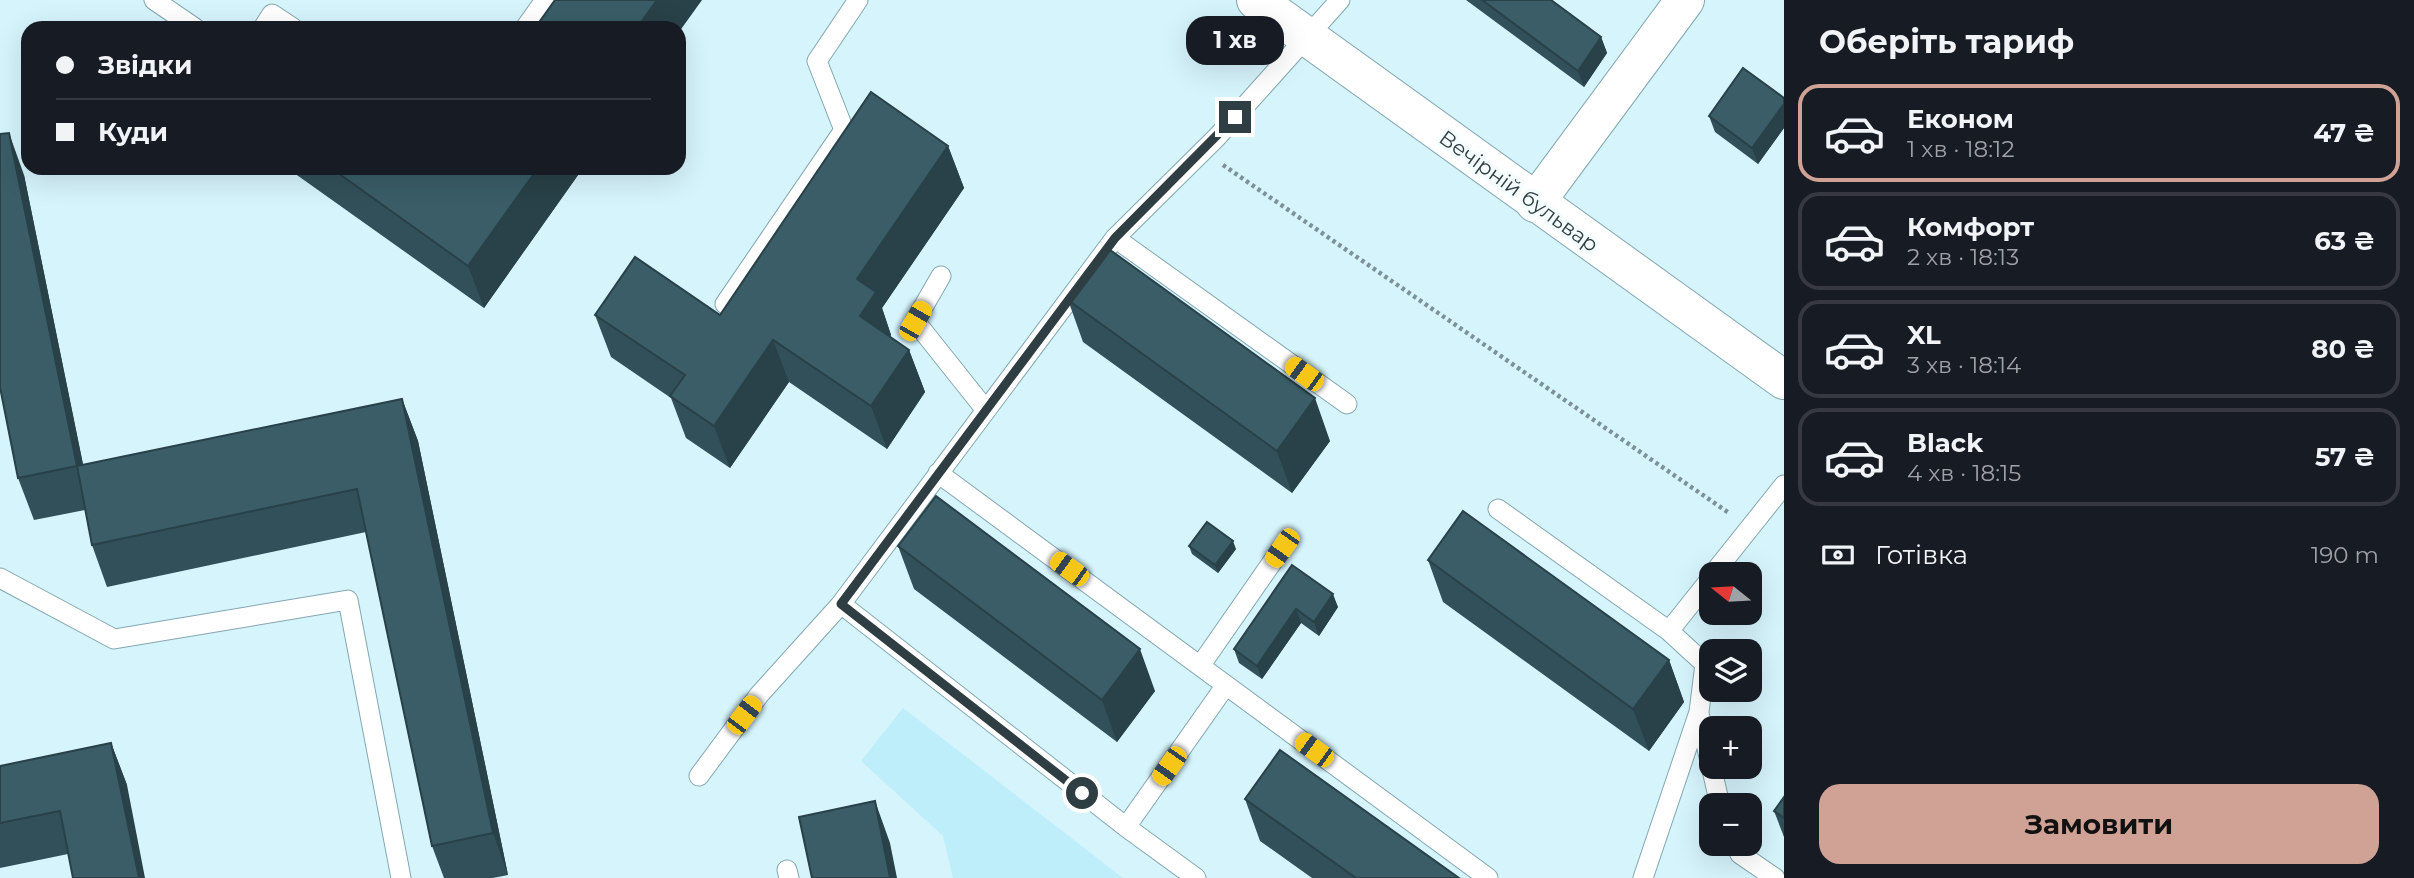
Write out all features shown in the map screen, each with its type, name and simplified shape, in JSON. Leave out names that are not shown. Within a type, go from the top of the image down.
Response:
[{"type":"street","name":"Вечірній бульвар","points":[[1256,0],[1784,380]]},
{"type":"street","points":[[1535,203],[1685,0]]},
{"type":"lane","points":[[154,0],[185,21]]},
{"type":"lane","points":[[530,21],[545,0]]},
{"type":"lane","points":[[725,304],[844,130],[817,61],[858,0]]},
{"type":"lane","points":[[699,776],[759,695],[841,604],[1115,238],[1202,151],[1340,0]]},
{"type":"lane","points":[[267,21],[272,14],[282,21]]},
{"type":"lane","points":[[1115,238],[1347,404]]},
{"type":"lane","points":[[941,276],[915,321],[985,409]]},
{"type":"lane","points":[[938,473],[1488,878]]},
{"type":"lane","points":[[1722,562],[1784,485]]},
{"type":"lane","points":[[1498,509],[1669,631],[1705,664],[1699,712],[1643,878]]},
{"type":"lane","points":[[1199,666],[1282,548]]},
{"type":"lane","points":[[0,578],[114,639],[348,600],[401,878]]},
{"type":"lane","points":[[1669,631],[1699,592]]},
{"type":"lane","points":[[841,604],[1126,827],[1196,878]]},
{"type":"lane","points":[[1126,827],[1226,685]]},
{"type":"lane","points":[[1699,712],[1717,793]]},
{"type":"lane","points":[[1744,856],[1775,878]]},
{"type":"path","points":[[1202,151],[1750,527]]},
{"type":"shaded area","points":[[903,708],[1123,878],[953,878],[943,836],[861,761]]},
{"type":"building","points":[[555,0],[657,0],[642,21],[540,21]]},
{"type":"building","points":[[1482,0],[1551,0],[1601,37],[1578,71]]},
{"type":"building","points":[[1743,68],[1784,98],[1784,104],[1752,148],[1709,116]]},
{"type":"building","points":[[871,92],[948,146],[857,279],[876,292],[860,316],[909,350],[871,406],[773,340],[714,426],[670,396],[685,375],[595,315],[635,257],[720,315]]},
{"type":"building","points":[[9,133],[77,466],[18,478],[0,387],[0,134]]},
{"type":"building","points":[[341,175],[533,175],[468,266]]},
{"type":"building","points":[[1106,247],[1315,398],[1277,451],[1068,300]]},
{"type":"building","points":[[402,399],[493,833],[432,846],[357,489],[92,545],[77,466]]},
{"type":"building","points":[[936,496],[1140,649],[1102,700],[898,546]]},
{"type":"building","points":[[1463,511],[1669,660],[1633,709],[1428,560]]},
{"type":"building","points":[[1207,522],[1233,541],[1215,565],[1189,546]]},
{"type":"building","points":[[1292,565],[1333,594],[1314,622],[1296,609],[1257,666],[1234,649]]},
{"type":"building","points":[[111,743],[139,878],[73,878],[60,811],[0,823],[0,766]]},
{"type":"building","points":[[1280,750],[1459,878],[1356,878],[1245,799]]},
{"type":"building","points":[[1784,797],[1784,818],[1774,811]]},
{"type":"building","points":[[875,801],[890,878],[812,878],[799,817]]},
{"type":"route","points":[[1082,793],[841,604],[1115,238],[1235,117]]}]
